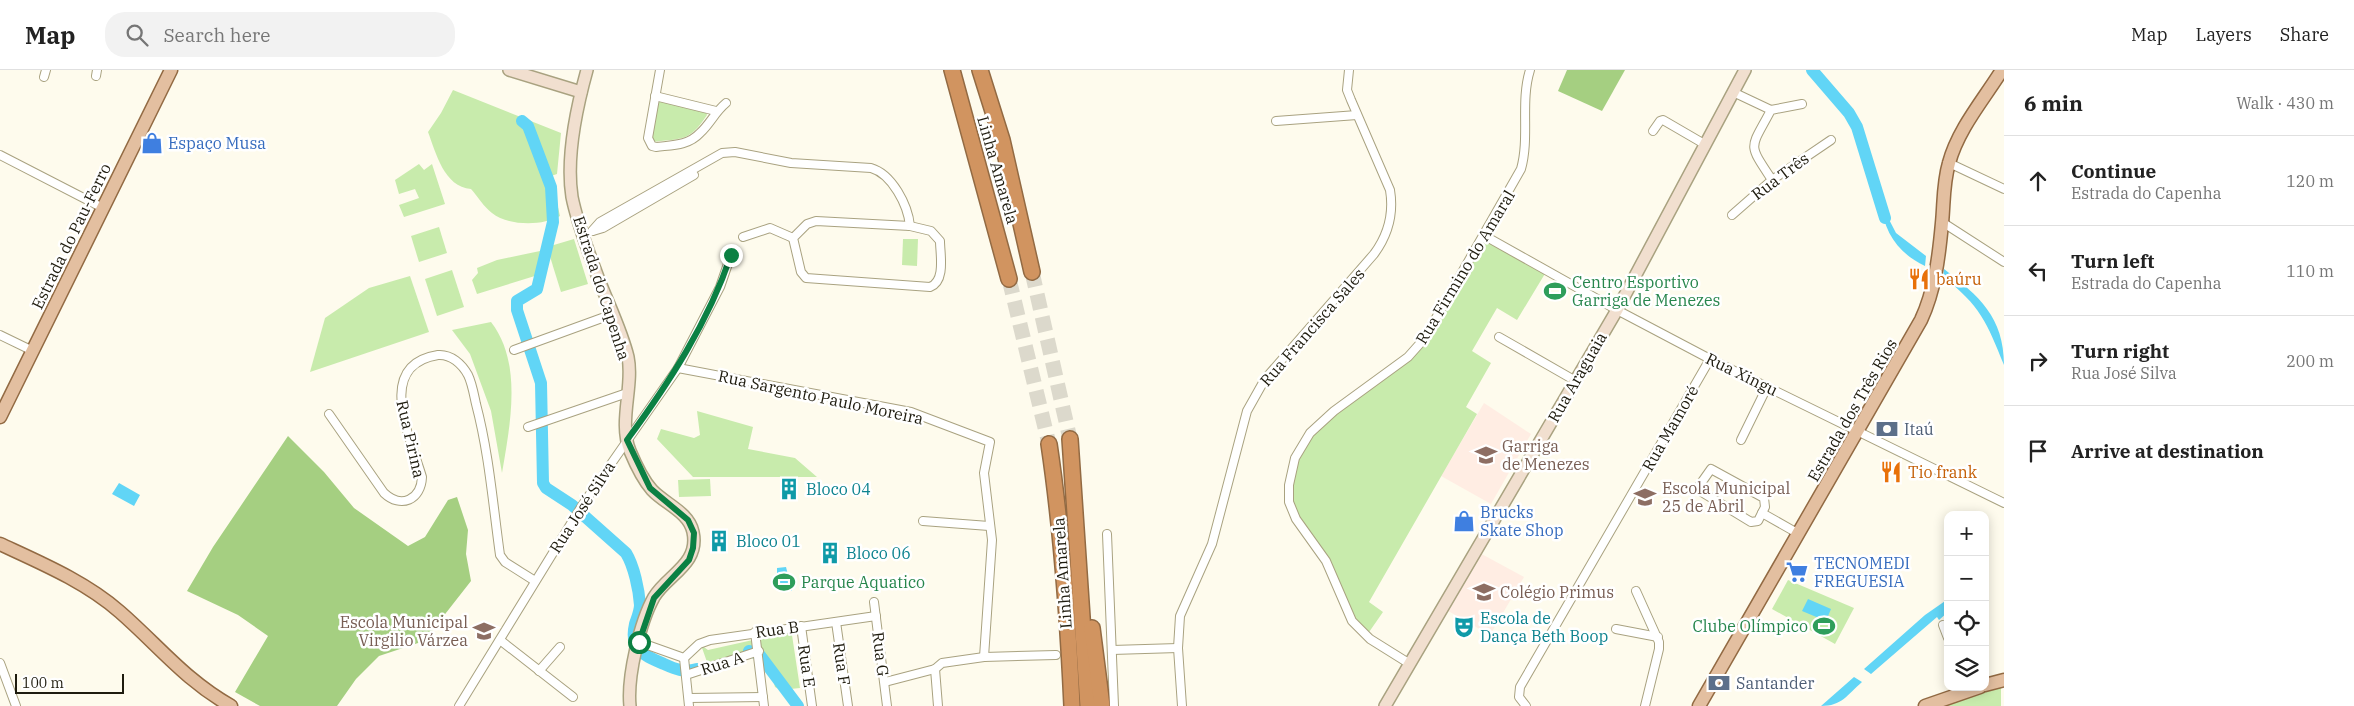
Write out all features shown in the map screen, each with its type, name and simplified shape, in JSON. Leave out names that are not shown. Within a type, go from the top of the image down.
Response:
[{"type":"highway","name":"Linha Amarela","points":[[952,70],[1009,278]]},
{"type":"highway","name":"Linha Amarela","points":[[980,70],[1002,140],[1032,272]]},
{"type":"highway","name":"Linha Amarela","points":[[1070,438],[1088,706]]},
{"type":"highway","name":"Linha Amarela","points":[[1049,444],[1057,496],[1067,602],[1072,706]]},
{"type":"highway","points":[[1078,561],[1092,626],[1102,706]]},
{"type":"main road","name":"Estrada do Pau-Ferro","points":[[0,417],[171,70]]},
{"type":"main road","name":"Estrada dos Três Rios","points":[[1699,706],[1858,432],[1927,307],[1934,283],[1942,222],[1944,186],[1949,163],[1965,129],[2002,70]]},
{"type":"main road","points":[[0,544],[43,564],[96,595],[120,612],[198,686],[231,706]]},
{"type":"main road","points":[[1989,685],[2004,680]]},
{"type":"main road","points":[[1925,706],[1963,691]]},
{"type":"street","points":[[509,70],[581,92]]},
{"type":"street","name":"Estrada do Capenha","points":[[587,70],[581,92],[571,172],[572,197],[587,233],[628,359],[627,440],[650,488],[688,520],[694,533],[693,548],[689,560],[654,598],[633,660],[628,695],[630,706]]},
{"type":"street","points":[[660,70],[648,138],[652,146],[656,147],[690,141],[701,133],[716,111],[726,103]]},
{"type":"street","name":"Rua Francisca Sales","points":[[1182,706],[1178,648],[1180,616],[1212,544],[1247,411],[1265,379],[1374,254],[1388,231],[1392,204],[1390,190],[1348,90],[1349,70]]},
{"type":"street","name":"Rua Firmino do Amaral","points":[[1410,664],[1370,639],[1352,621],[1326,561],[1293,514],[1288,494],[1290,477],[1301,445],[1318,424],[1408,357],[1420,344],[1485,236],[1516,181],[1524,158],[1527,84],[1530,70]]},
{"type":"street","name":"Rua Araguaia","points":[[1386,706],[1616,310],[1735,93],[1745,70]]},
{"type":"street","points":[[1735,93],[1771,110],[1802,104]]},
{"type":"street","points":[[655,96],[716,111]]},
{"type":"street","points":[[1771,110],[1753,147],[1772,180]]},
{"type":"street","points":[[1276,120],[1357,115]]},
{"type":"street","points":[[1653,131],[1660,121],[1663,120],[1706,145]]},
{"type":"street","name":"Rua Três","points":[[1732,215],[1772,180],[1831,140]]},
{"type":"street","points":[[587,233],[600,222],[729,153],[735,152],[791,163],[879,170],[906,206],[909,213],[910,226]]},
{"type":"street","points":[[0,156],[103,208]]},
{"type":"street","points":[[1949,163],[2004,190]]},
{"type":"street","points":[[816,222],[910,226],[930,231],[940,241],[940,277],[935,285],[904,286],[806,278],[801,272],[793,238],[807,224],[816,222]]},
{"type":"street","points":[[1942,222],[2004,262]]},
{"type":"street","points":[[743,237],[770,228],[793,238]]},
{"type":"street","name":"Rua Xingu","points":[[1485,236],[1616,310],[1710,359],[2004,503]]},
{"type":"street","name":"Rua José Silva","points":[[459,706],[583,504],[678,368],[720,287],[731,255]]},
{"type":"street","points":[[514,350],[613,314]]},
{"type":"street","points":[[0,335],[33,351]]},
{"type":"street","points":[[1499,337],[1574,380]]},
{"type":"street","name":"Rua Pirina","points":[[329,414],[384,493],[391,499],[400,502],[409,501],[417,495],[421,487],[422,477],[400,400],[403,380],[417,364],[432,356],[442,355],[457,360],[469,376],[481,422],[500,555],[504,562],[535,581]]},
{"type":"street","name":"Rua Mamoré","points":[[1526,706],[1519,697],[1520,687],[1710,359]]},
{"type":"street","name":"Rua Sargento Paulo Moreira","points":[[678,368],[911,412],[990,442],[984,474],[989,526]]},
{"type":"street","points":[[1741,440],[1767,387]]},
{"type":"street","points":[[528,427],[627,393]]},
{"type":"street","points":[[1714,470],[1764,498],[1766,502],[1762,513],[1758,521],[1751,522],[1700,491],[1699,486],[1708,471],[1714,470]]},
{"type":"street","points":[[1762,513],[1799,534]]},
{"type":"street","points":[[923,521],[989,526],[992,540],[984,657]]},
{"type":"street","points":[[1107,534],[1114,706]]},
{"type":"street","points":[[1636,590],[1658,637],[1660,649],[1645,706]]},
{"type":"street","name":"Rua G","points":[[874,602],[887,706]]},
{"type":"street","name":"Rua B","points":[[684,661],[699,644],[754,632],[876,616]]},
{"type":"street","name":"Rua F","points":[[836,622],[848,706]]},
{"type":"street","name":"Rua E","points":[[801,626],[812,706]]},
{"type":"street","points":[[1616,628],[1658,637]]},
{"type":"street","points":[[754,632],[759,651],[764,706]]},
{"type":"street","points":[[500,640],[573,697]]},
{"type":"street","points":[[639,642],[684,661],[689,702],[763,697]]},
{"type":"street","points":[[539,670],[560,647]]},
{"type":"street","points":[[1112,650],[1178,648]]},
{"type":"street","name":"Rua A","points":[[686,674],[759,651]]},
{"type":"street","points":[[884,682],[935,669],[942,662],[984,657],[1056,655]]},
{"type":"street","points":[[0,663],[16,706]]},
{"type":"street","points":[[935,669],[938,706]]},
{"type":"shaded area","name":"Garriga de Menezes","points":[[1484,403],[1531,434],[1491,504],[1441,476]]},
{"type":"shaded area","name":"Colégio Primus","points":[[1476,551],[1524,577],[1490,635],[1443,608]]},
{"type":"green space","points":[[1567,70],[1625,70],[1602,111],[1558,91]]},
{"type":"green space","points":[[453,90],[561,133],[557,174],[551,176],[560,216],[535,223],[507,220],[489,211],[471,189],[462,187],[448,176],[442,168],[428,132]]},
{"type":"green space","points":[[658,101],[706,112],[707,115],[695,130],[684,137],[653,142],[650,140]]},
{"type":"green space","points":[[419,164],[424,170],[432,164],[445,204],[404,217],[399,205],[419,198],[415,189],[399,194],[395,180]]},
{"type":"green space","points":[[439,227],[447,253],[419,262],[411,236]]},
{"type":"green space","points":[[1484,237],[1546,272],[1517,320],[1497,308],[1472,351],[1491,363],[1466,407],[1477,414],[1369,602],[1383,612],[1367,635],[1359,629],[1329,565],[1299,525],[1290,496],[1296,464],[1305,444],[1335,413],[1413,356]]},
{"type":"green space","points":[[574,239],[588,284],[561,292],[547,247]]},
{"type":"green space","points":[[903,239],[918,239],[917,266],[902,265]]},
{"type":"green space","points":[[540,251],[538,275],[477,294],[472,280],[478,273],[477,268],[497,260]]},
{"type":"green space","points":[[452,270],[464,307],[437,316],[425,279]]},
{"type":"green space","points":[[410,276],[429,332],[310,372],[325,318],[369,288]]},
{"type":"green space","points":[[491,322],[501,338],[511,375],[512,395],[502,473],[491,411],[470,354],[452,330]]},
{"type":"green space","points":[[697,411],[753,427],[748,449],[795,458],[817,477],[693,477],[657,439],[661,429],[694,438],[700,435]]},
{"type":"green space","points":[[288,436],[324,472],[354,508],[408,546],[425,537],[448,500],[457,497],[468,530],[466,554],[471,581],[424,641],[379,656],[356,679],[337,706],[260,706],[235,692],[268,636],[238,615],[187,591],[213,547]]},
{"type":"green space","points":[[710,479],[711,496],[679,497],[678,480]]},
{"type":"green space","name":"Clube Olímpico","points":[[1788,580],[1854,608],[1835,644],[1772,609]]},
{"type":"green space","points":[[789,632],[792,635],[800,688],[781,690],[775,687],[770,669],[754,651],[707,662],[701,645],[708,650]]},
{"type":"green space","points":[[2001,685],[2001,706],[1937,706],[1983,691],[1989,691],[1989,689]]},
{"type":"water","points":[[1880,202],[1896,233],[1926,256],[1925,266],[1899,248],[1885,223]]},
{"type":"water","points":[[1944,269],[1968,289],[1987,309],[2000,334],[2004,365],[1981,316],[1966,297],[1943,277]]},
{"type":"water","points":[[119,483],[140,495],[134,506],[112,494]]},
{"type":"water","name":"Parque Aquatico","points":[[786,567],[792,591],[777,591],[777,568]]},
{"type":"water","points":[[1808,599],[1831,609],[1826,621],[1802,611]]},
{"type":"water","points":[[1944,602],[1944,616],[1939,620],[1937,617],[1871,674],[1864,669],[1925,615]]},
{"type":"water","points":[[1854,677],[1862,682],[1848,695],[1839,702],[1828,706],[1821,706]]},
{"type":"waterway","points":[[1812,70],[1849,113],[1857,127],[1885,218]]},
{"type":"waterway","points":[[522,121],[528,126],[551,187],[553,222],[537,289],[517,301],[517,310],[541,383],[543,483],[546,488],[572,505],[626,553],[629,558],[634,571],[640,605],[634,633],[634,640],[639,650],[650,658],[676,669],[688,671],[697,669]]},
{"type":"waterway","points":[[749,651],[759,654],[798,706]]},
{"type":"tunnel","points":[[1032,272],[1070,439]]},
{"type":"tunnel","points":[[1009,279],[1049,444]]},
{"type":"place","name":"Espaço Musa","points":[[152,143]]},
{"type":"place","name":"baúru","points":[[1919,279]]},
{"type":"place","name":"Centro Esportivo Garriga de Menezes","points":[[1555,291]]},
{"type":"place","name":"Itaú","points":[[1887,429]]},
{"type":"place","name":"Garriga de Menezes","points":[[1486,455]]},
{"type":"place","name":"Tio frank","points":[[1891,472]]},
{"type":"place","name":"Bloco 04","points":[[789,489]]},
{"type":"place","name":"Escola Municipal 25 de Abril","points":[[1645,497]]},
{"type":"place","name":"Brucks Skate Shop","points":[[1464,521]]},
{"type":"place","name":"Bloco 01","points":[[719,541]]},
{"type":"place","name":"Bloco 06","points":[[830,553]]},
{"type":"place","name":"TECNOMEDI FREGUESIA","points":[[1797,572]]},
{"type":"place","name":"Parque Aquatico","points":[[784,582]]},
{"type":"place","name":"Colégio Primus","points":[[1484,592]]},
{"type":"place","name":"Clube Olímpico","points":[[1824,626]]},
{"type":"place","name":"Escola de Dança Beth Boop","points":[[1464,627]]},
{"type":"place","name":"Escola Municipal Virgilio Várzea","points":[[484,631]]},
{"type":"place","name":"Santander","points":[[1719,683]]},
{"type":"route","points":[[639,642],[654,598],[660,589],[682,570],[689,560],[693,548],[694,533],[688,520],[682,513],[660,498],[650,488],[630,450],[627,440],[678,368],[720,287],[731,255]]}]
